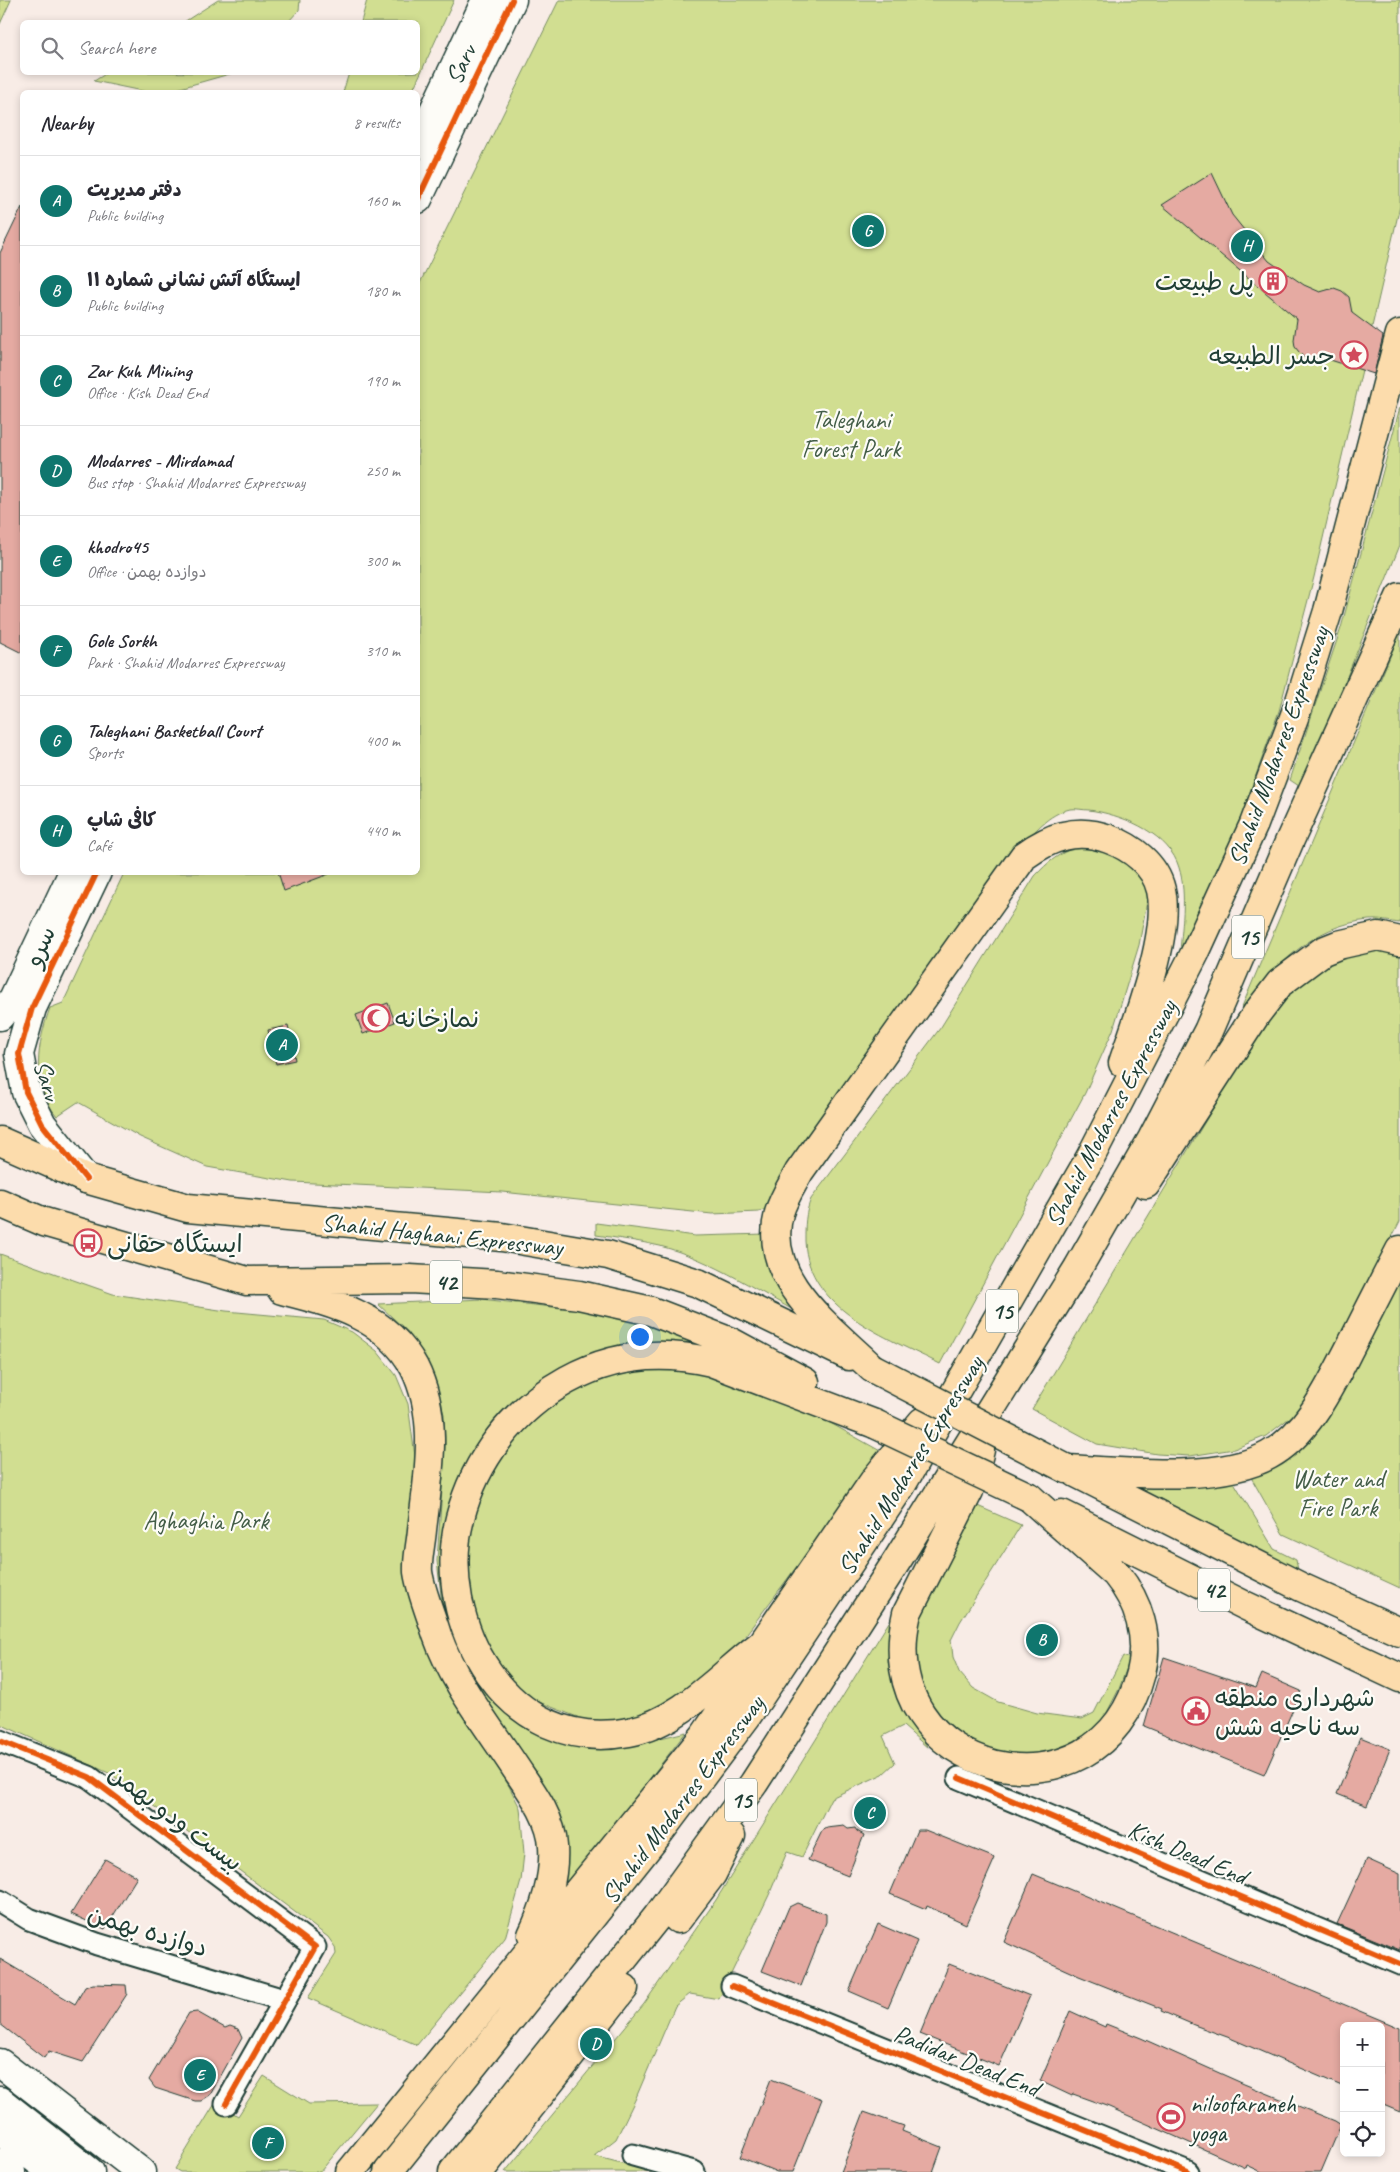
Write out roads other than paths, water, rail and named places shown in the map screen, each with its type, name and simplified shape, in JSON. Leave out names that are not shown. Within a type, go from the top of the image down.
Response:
[{"type":"highway","name":"Shahid Modarres Expressway","points":[[388,2172],[660,1832],[747,1716],[901,1486],[1090,1158],[1199,945],[1254,824],[1279,758],[1299,704],[1328,611],[1400,334]]},
{"type":"highway","name":"Shahid Modarres Expressway","points":[[453,2172],[657,1917],[754,1783],[898,1559],[1078,1268],[1152,1139],[1208,1031],[1290,840],[1400,597]]},
{"type":"highway","points":[[872,1368],[812,1310],[785,1275],[777,1235],[779,1213],[799,1172],[1024,856],[1042,843],[1060,836],[1081,833],[1103,837],[1122,844],[1141,856],[1161,889],[1162,911],[1159,943],[1143,1004],[1090,1158]]},
{"type":"highway","points":[[1078,1268],[1138,1196],[1257,1013],[1280,983],[1324,951],[1338,945],[1378,936],[1400,941]]},
{"type":"highway","name":"Shahid Haghani Expressway","points":[[0,1142],[86,1179],[188,1208],[502,1237],[608,1254],[698,1283],[872,1368]]},
{"type":"highway","name":"Shahid Haghani Expressway","points":[[0,1203],[44,1222],[247,1281],[410,1280],[498,1284],[579,1294],[651,1311],[731,1342],[792,1374],[875,1424]]},
{"type":"highway","points":[[1067,1469],[1151,1473],[1223,1470],[1269,1455],[1290,1439],[1308,1420],[1333,1379],[1400,1250]]},
{"type":"highway","points":[[247,1281],[335,1304],[362,1315],[398,1346],[413,1366],[422,1388],[429,1422],[430,1455],[418,1572],[449,1665],[530,1790],[551,1832],[553,1846],[550,1882],[539,1920],[532,1935],[497,1991]]},
{"type":"highway","points":[[819,1610],[762,1644],[688,1704],[662,1719],[631,1732],[602,1736],[575,1733],[550,1725],[524,1711],[507,1697],[481,1662],[464,1623],[456,1592],[455,1564],[459,1520],[468,1493],[480,1467],[524,1409],[551,1389],[591,1368],[634,1357],[660,1354],[685,1356],[711,1362],[875,1424]]},
{"type":"highway","points":[[350,2172],[704,1736],[737,1688],[762,1644],[876,1478],[974,1360]]},
{"type":"highway","name":"42","points":[[872,1368],[1301,1587],[1400,1632]]},
{"type":"highway","points":[[993,1404],[969,1491],[907,1613],[902,1638],[901,1659],[907,1686],[916,1709],[937,1734],[982,1760],[1018,1769],[1058,1764],[1078,1757],[1117,1724],[1129,1708],[1138,1688],[1145,1646],[1141,1623],[1128,1588],[1116,1574],[1029,1497]]},
{"type":"highway","name":"42","points":[[875,1424],[1029,1497],[1244,1606],[1400,1678]]},
{"type":"highway","points":[[479,2172],[712,1874],[726,1850],[754,1783]]},
{"type":"street","points":[[420,140],[486,0]]},
{"type":"street","name":"Sarv","points":[[420,195],[512,0]]},
{"type":"street","name":"سرو","points":[[0,1016],[14,999],[72,875]]},
{"type":"street","name":"Sarv","points":[[86,1179],[42,1124],[26,1092],[19,1054],[32,1008],[95,875]]},
{"type":"street","name":"بیست ودو بهمن","points":[[0,1741],[89,1777],[315,1947],[284,2000]]},
{"type":"street","name":"Kish Dead End","points":[[960,1778],[1400,1964]]},
{"type":"street","name":"دوازده بهمن","points":[[0,1901],[30,1919],[97,1944],[284,2000]]},
{"type":"street","name":"Padidar Dead End","points":[[732,1986],[1188,2172]]},
{"type":"street","points":[[226,2104],[284,2000]]},
{"type":"street","points":[[0,2063],[141,2172]]},
{"type":"street","points":[[0,2088],[30,2086]]},
{"type":"street","points":[[0,2101],[90,2172]]},
{"type":"street","points":[[0,2131],[52,2172]]},
{"type":"street","points":[[632,2155],[694,2172]]},
{"type":"street","points":[[0,2163],[11,2172]]},
{"type":"place","name":"Taleghani Basketball Court","points":[[868,231]]},
{"type":"place","name":"کافی شاپ","points":[[1247,246]]},
{"type":"place","name":"پل طبیعت","points":[[1273,281]]},
{"type":"place","name":"جسر الطبيعه","points":[[1354,355]]},
{"type":"place","name":"نمازخانه","points":[[376,1018]]},
{"type":"place","name":"دفتر مدیریت","points":[[282,1045]]},
{"type":"place","name":"ایستگاه حقانی","points":[[88,1243]]},
{"type":"place","name":"ایستگاه آتش نشانی شماره ۱۱","points":[[1042,1640]]},
{"type":"place","name":"شهرداری منطقه سه ناحیه شش","points":[[1196,1711]]},
{"type":"place","name":"Zar Kuh Mining","points":[[870,1813]]},
{"type":"place","name":"Modarres - Mirdamad","points":[[596,2044]]},
{"type":"place","name":"khodro45","points":[[200,2075]]},
{"type":"place","name":"niloofaraneh yoga","points":[[1171,2117]]},
{"type":"place","name":"Gole Sorkh","points":[[268,2143]]},
{"type":"park label","name":"Taleghani Forest Park","points":[[851,434]]},
{"type":"park label","name":"Water and Fire Park","points":[[1338,1492]]},
{"type":"park label","name":"Aghaghia Park","points":[[206,1520]]}]
